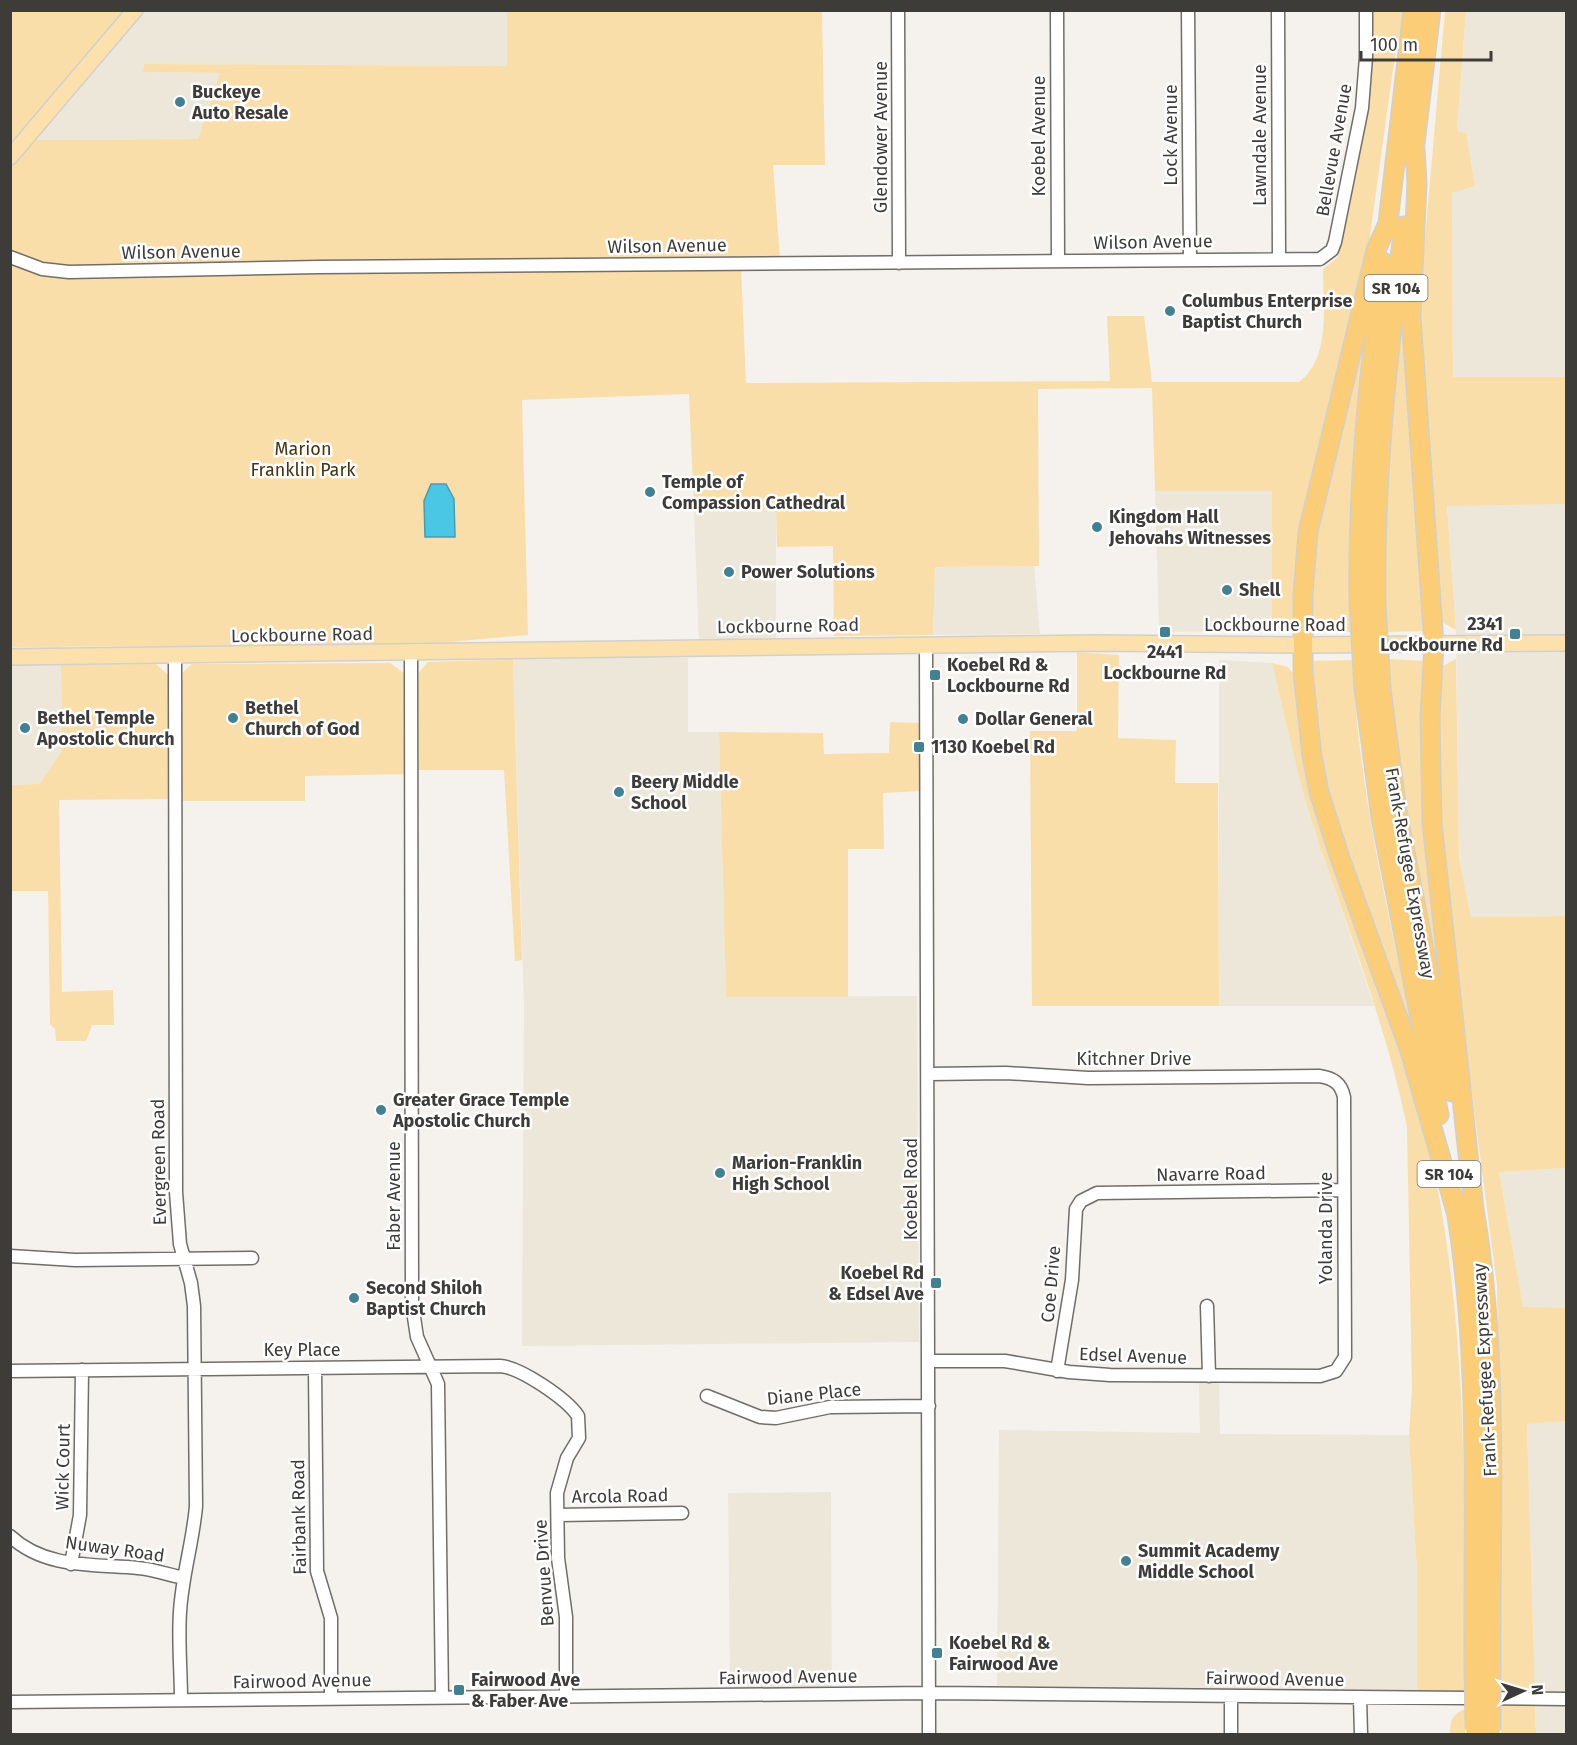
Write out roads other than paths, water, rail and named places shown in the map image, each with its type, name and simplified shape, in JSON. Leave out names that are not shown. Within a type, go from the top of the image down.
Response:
[{"type":"highway","name":"Frank-Refugee Expressway","points":[[1413,10],[1364,428],[1359,504],[1373,689],[1465,1210],[1484,1298],[1488,1367],[1483,1732]]},
{"type":"highway","name":"Frank-Refugee Expressway","points":[[1367,603],[1375,536],[1380,428],[1431,10]]},
{"type":"highway","points":[[1415,148],[1418,183],[1411,316],[1434,644],[1430,717],[1432,822],[1465,1210]]},
{"type":"highway","points":[[1389,221],[1376,250],[1308,532],[1303,595],[1308,720],[1320,792],[1340,858],[1465,1210]]},
{"type":"main road","points":[[10,157],[135,10]]},
{"type":"main road","name":"Lockbourne Road","points":[[10,657],[411,653],[536,648],[1098,643],[1304,645],[1566,643]]},
{"type":"street","name":"Glendower Avenue","points":[[898,10],[899,263]]},
{"type":"street","name":"Koebel Avenue","points":[[1057,10],[1058,261]]},
{"type":"street","name":"Lock Avenue","points":[[1188,10],[1190,260]]},
{"type":"street","name":"Lawndale Avenue","points":[[1278,10],[1279,259]]},
{"type":"street","name":"Bellevue Avenue","points":[[1326,255],[1335,243],[1362,108],[1366,57],[1366,10]]},
{"type":"street","name":"Wilson Avenue","points":[[10,257],[42,269],[69,272],[1320,259],[1326,255]]},
{"type":"street","name":"Koebel Road","points":[[926,645],[930,1361],[929,1734]]},
{"type":"street","name":"Faber Avenue","points":[[411,653],[412,1304],[417,1337],[438,1384],[442,1698]]},
{"type":"street","name":"Evergreen Road","points":[[175,656],[176,1183],[177,1221],[194,1306],[196,1506],[194,1537],[184,1578],[180,1613],[181,1700]]},
{"type":"street","name":"Kitchner Drive","points":[[929,1074],[1006,1073],[1088,1078],[1319,1076],[1329,1077],[1338,1082]]},
{"type":"street","name":"Yolanda Drive","points":[[1336,1371],[1345,1358],[1344,1097],[1338,1082]]},
{"type":"street","name":"Navarre Road","points":[[1081,1201],[1097,1193],[1344,1190]]},
{"type":"street","name":"Coe Drive","points":[[1057,1371],[1072,1280],[1074,1218],[1081,1201]]},
{"type":"street","points":[[10,1256],[75,1260],[252,1258]]},
{"type":"street","points":[[1207,1306],[1209,1376]]},
{"type":"street","name":"Edsel Avenue","points":[[930,1361],[1005,1361],[1057,1371],[1110,1375],[1320,1376],[1336,1371]]},
{"type":"street","name":"Key Place","points":[[10,1371],[509,1367],[567,1402],[578,1416]]},
{"type":"street","name":"Fairbank Road","points":[[315,1368],[317,1572],[331,1618],[331,1699]]},
{"type":"street","name":"Wick Court","points":[[71,1564],[80,1515],[82,1370]]},
{"type":"street","name":"Diane Place","points":[[707,1396],[760,1417],[776,1418],[830,1407],[929,1406]]},
{"type":"street","name":"Benvue Drive","points":[[566,1697],[566,1617],[558,1558],[558,1515],[561,1474],[579,1438],[578,1416]]},
{"type":"street","name":"Arcola Road","points":[[558,1515],[682,1513]]},
{"type":"street","name":"Nuway Road","points":[[12,1540],[45,1556],[71,1564],[140,1568],[184,1578]]},
{"type":"street","name":"Fairwood Avenue","points":[[10,1702],[929,1693],[1566,1700]]},
{"type":"street","points":[[1231,1697],[1231,1734]]},
{"type":"street","points":[[1360,1698],[1361,1734]]},
{"type":"water","points":[[431,484],[446,484],[454,499],[455,537],[425,537],[424,501]]},
{"type":"place","name":"Buckeye Auto Resale","points":[[180,102]]},
{"type":"place","name":"Columbus Enterprise Baptist Church","points":[[1170,311]]},
{"type":"place","name":"Temple of Compassion Cathedral","points":[[650,492]]},
{"type":"place","name":"Kingdom Hall Jehovahs Witnesses","points":[[1097,527]]},
{"type":"place","name":"Power Solutions","points":[[729,572]]},
{"type":"place","name":"Shell","points":[[1227,590]]},
{"type":"place","name":"2441 Lockbourne Rd","points":[[1165,632]]},
{"type":"place","name":"2341 Lockbourne Rd","points":[[1515,634]]},
{"type":"place","name":"Koebel Rd & Lockbourne Rd","points":[[935,675]]},
{"type":"place","name":"Bethel Church of God","points":[[233,718]]},
{"type":"place","name":"Dollar General","points":[[963,719]]},
{"type":"place","name":"Bethel Temple Apostolic Church","points":[[25,728]]},
{"type":"place","name":"1130 Koebel Rd","points":[[919,747]]},
{"type":"place","name":"Beery Middle School","points":[[619,792]]},
{"type":"place","name":"Greater Grace Temple Apostolic Church","points":[[381,1110]]},
{"type":"place","name":"Marion-Franklin High School","points":[[720,1173]]},
{"type":"place","name":"Koebel Rd & Edsel Ave","points":[[936,1283]]},
{"type":"place","name":"Second Shiloh Baptist Church","points":[[354,1298]]},
{"type":"place","name":"Summit Academy Middle School","points":[[1126,1561]]},
{"type":"place","name":"Koebel Rd & Fairwood Ave","points":[[937,1653]]},
{"type":"place","name":"Fairwood Ave & Faber Ave","points":[[459,1690]]},
{"type":"park label","name":"Marion Franklin Park","points":[[303,459]]}]
